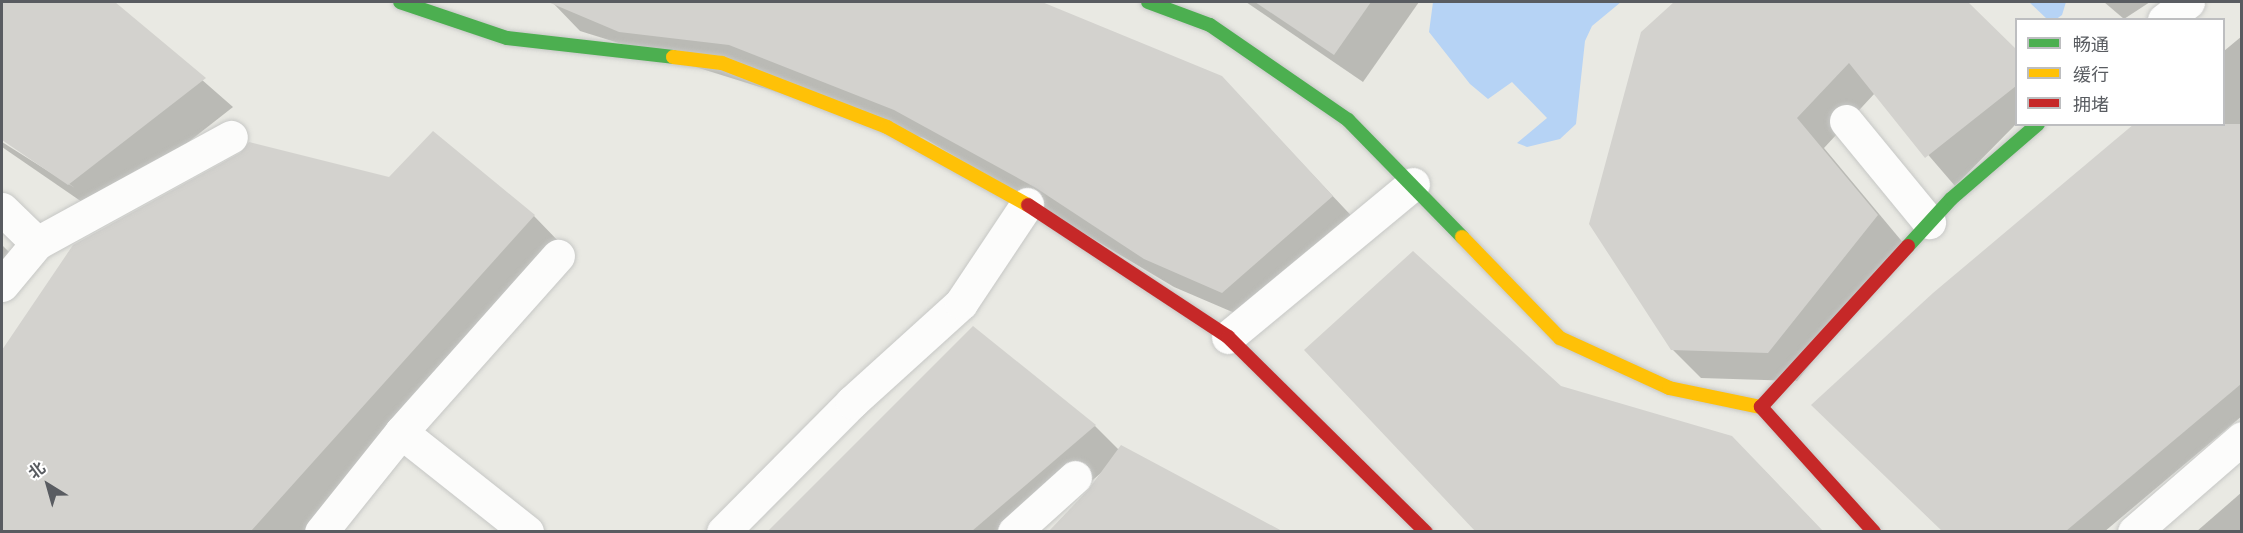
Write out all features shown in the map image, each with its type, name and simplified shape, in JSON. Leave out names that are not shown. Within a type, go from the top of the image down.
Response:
[{"type":"street","points":[[400,2],[507,39],[722,63],[887,127],[1027,204],[1228,337],[1426,531]]},
{"type":"street","points":[[1148,2],[1210,25],[1348,120],[1413,184],[1560,338],[1669,388],[1761,407],[1875,531]]},
{"type":"street","points":[[2167,18],[2188,2]]},
{"type":"street","points":[[1846,121],[1929,222]]},
{"type":"street","points":[[1761,407],[1929,222],[2036,126]]},
{"type":"street","points":[[2,285],[37,243],[231,137]]},
{"type":"street","points":[[1228,337],[1413,184]]},
{"type":"street","points":[[723,531],[852,402],[961,303],[1027,204]]},
{"type":"street","points":[[2,209],[37,243]]},
{"type":"street","points":[[321,531],[401,432],[558,256]]},
{"type":"street","points":[[401,432],[527,531]]},
{"type":"street","points":[[2134,531],[2241,438]]},
{"type":"street","points":[[1014,531],[1075,477]]},
{"type":"water","points":[[1433,2],[1621,2],[1592,26],[1585,41],[1576,124],[1560,139],[1527,147],[1517,143],[1547,118],[1512,82],[1488,99],[1470,84],[1429,32]]},
{"type":"water","points":[[2029,2],[2066,2],[2062,15],[2058,18],[2046,18]]},
{"type":"building","points":[[2,2],[115,2],[206,78],[68,185],[2,140]]},
{"type":"building","points":[[548,2],[1042,2],[1222,76],[1333,196],[1222,293],[1144,259],[1036,188],[894,110],[729,45],[619,32]]},
{"type":"building","points":[[1255,2],[1371,2],[1334,55]]},
{"type":"building","points":[[1674,2],[1968,2],[2015,48],[2015,87],[1925,158],[1849,63],[1797,118],[1878,215],[1768,353],[1671,350],[1589,224],[1641,32]]},
{"type":"building","points":[[2241,124],[2241,384],[2066,531],[1942,531],[1811,405],[1933,293],[2132,126]]},
{"type":"building","points":[[433,131],[535,215],[251,531],[2,531],[2,350],[73,245],[240,153],[249,142],[389,177]]},
{"type":"building","points":[[1413,251],[1561,386],[1732,436],[1823,531],[1475,531],[1304,350]]},
{"type":"building","points":[[973,326],[1096,425],[972,531],[768,531]]},
{"type":"building","points":[[1121,445],[1282,531],[1049,531],[1088,490]]},
{"type":"traffic: fast","points":[[400,2],[507,38],[673,57]]},
{"type":"traffic: fast","points":[[1148,2],[1210,25],[1348,120],[1462,237]]},
{"type":"traffic: fast","points":[[1908,246],[1951,199],[2036,126]]},
{"type":"traffic: slow","points":[[673,57],[722,63],[887,127],[1028,205]]},
{"type":"traffic: slow","points":[[1462,237],[1560,338],[1669,388],[1761,407]]},
{"type":"traffic: jam","points":[[1028,205],[1228,337],[1426,532]]},
{"type":"traffic: jam","points":[[1874,532],[1761,407],[1908,246]]}]
